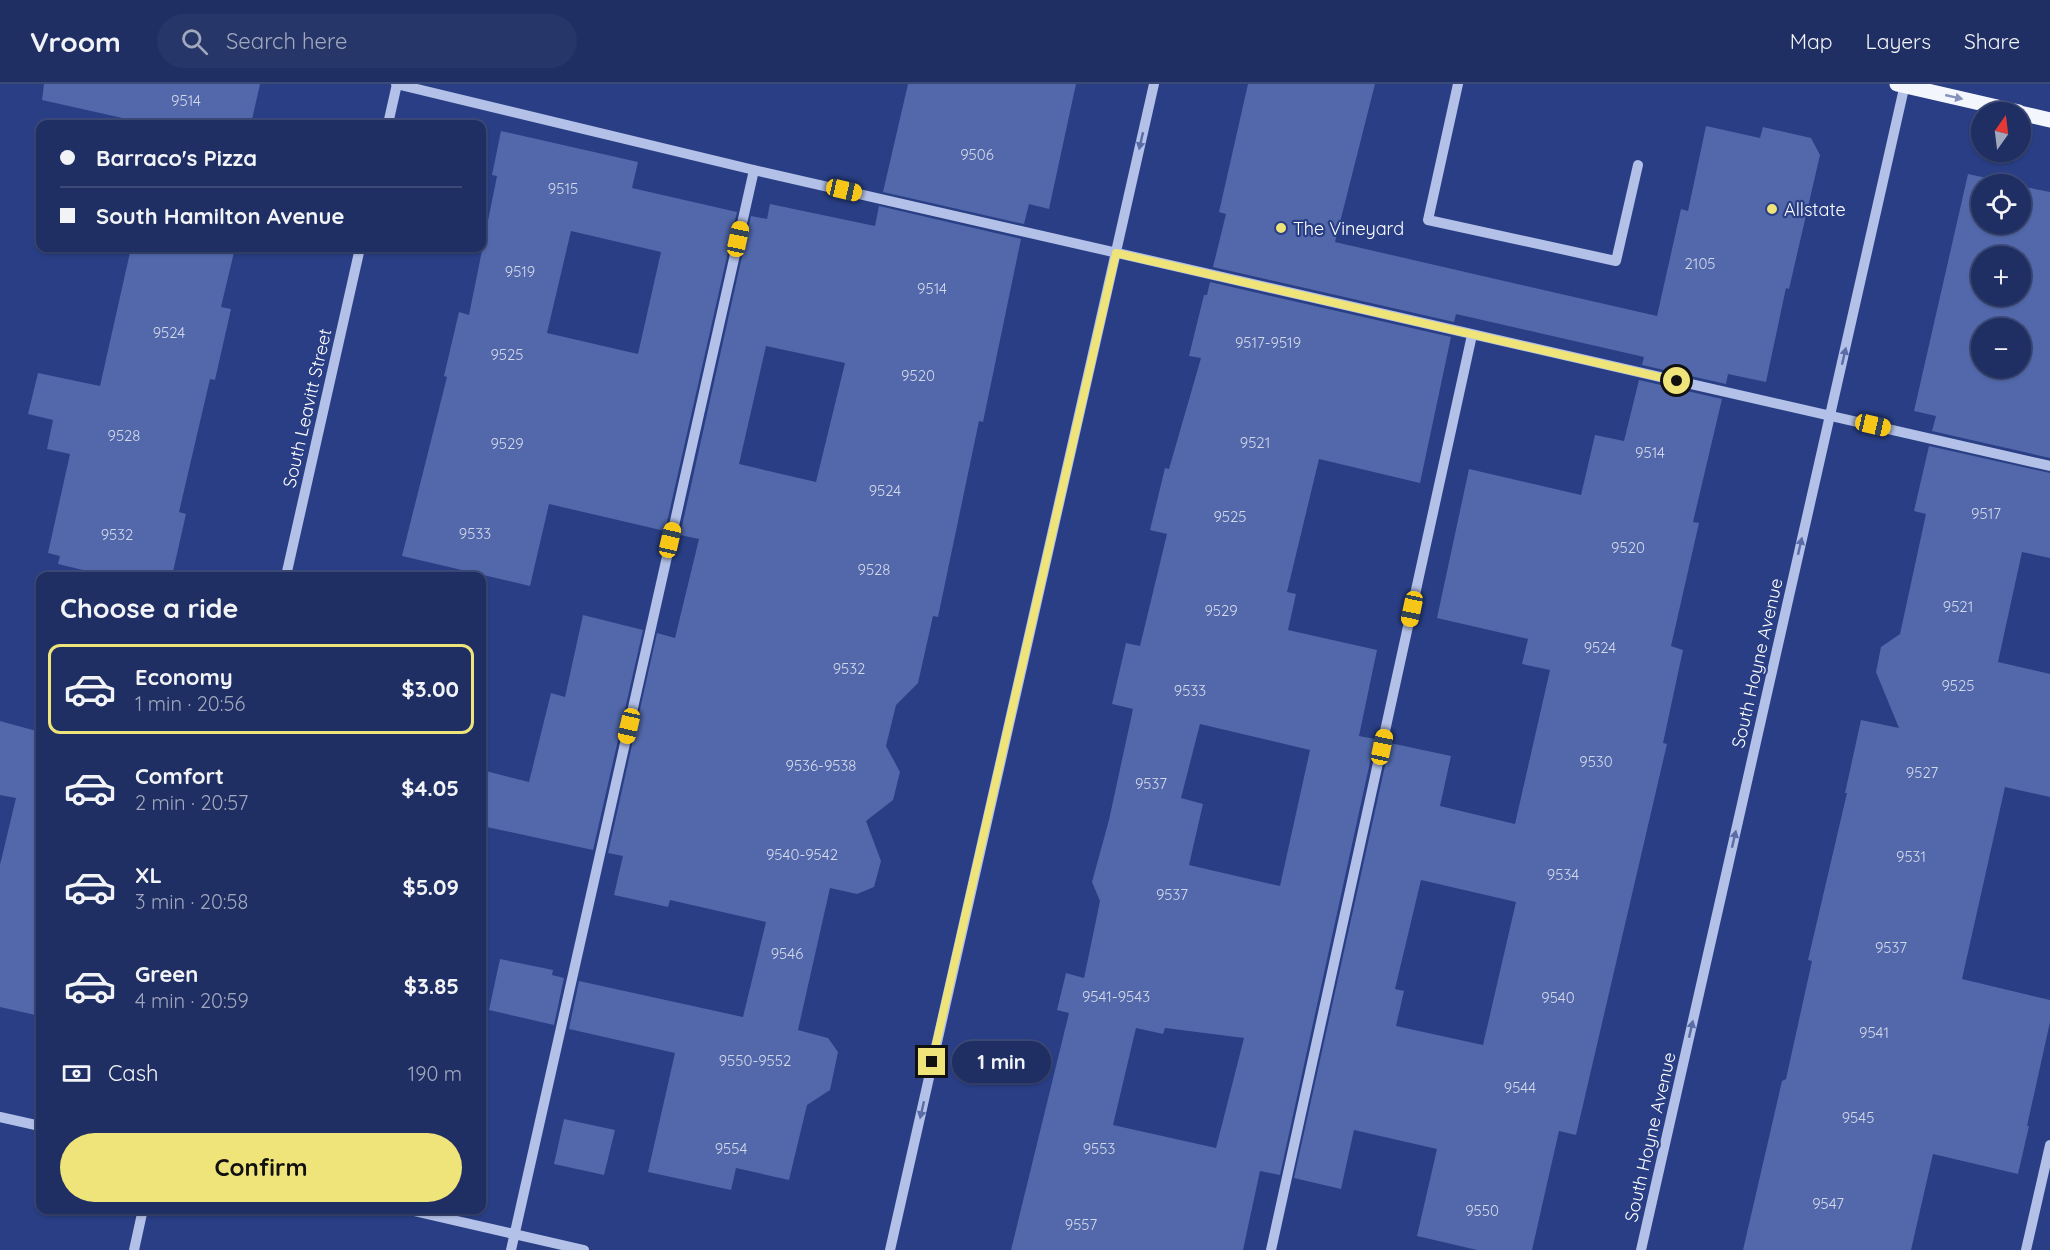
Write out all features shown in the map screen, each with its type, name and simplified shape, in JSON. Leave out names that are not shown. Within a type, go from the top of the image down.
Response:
[{"type":"main road","points":[[1902,85],[1974,102]]},
{"type":"main road","points":[[2031,116],[2050,120]]},
{"type":"street","points":[[389,120],[397,84],[754,170],[2050,466]]},
{"type":"street","points":[[890,1250],[1154,84]]},
{"type":"street","points":[[1458,84],[1428,220],[1616,261],[1638,165]]},
{"type":"street","name":"South Hoyne Avenue","points":[[1641,1250],[1830,415],[1902,85]]},
{"type":"street","points":[[511,1250],[754,170]]},
{"type":"street","name":"South Leavitt Street","points":[[287,572],[359,252]]},
{"type":"street","points":[[1271,1250],[1472,335]]},
{"type":"street","points":[[0,1117],[36,1125]]},
{"type":"street","points":[[2026,1250],[2050,1145]]},
{"type":"street","points":[[134,1250],[142,1214]]},
{"type":"street","points":[[427,1214],[585,1250]]},
{"type":"building","points":[[44,84],[260,84],[252,120],[131,120],[42,100]]},
{"type":"building","points":[[908,84],[1076,84],[1049,209],[1029,204],[1024,224],[883,192]]},
{"type":"building","points":[[1248,84],[1375,84],[1335,242],[1657,316],[1681,209],[1688,211],[1706,126],[1760,138],[1763,127],[1811,138],[1820,155],[1789,289],[1786,288],[1766,382],[1728,374],[1726,384],[1642,365],[1644,357],[1456,314],[1454,322],[1213,267],[1226,214],[1219,212]]},
{"type":"building","points":[[501,131],[638,162],[632,188],[737,212],[665,531],[549,504],[530,586],[486,576],[486,572],[470,572],[402,556],[447,377],[444,376],[459,312],[469,315],[482,252],[486,252],[486,231],[497,176],[492,175]],"holes":[[[571,231],[661,252],[638,354],[547,333]]]},
{"type":"building","points":[[1968,174],[1971,175],[1971,234],[2031,234],[2031,188],[2050,192],[2050,458],[1932,431],[1936,416],[1914,411]]},
{"type":"building","points":[[770,204],[875,226],[879,206],[1021,239],[983,422],[979,421],[938,617],[933,616],[918,683],[896,705],[886,746],[900,772],[893,800],[866,821],[881,861],[874,887],[857,894],[830,888],[798,1030],[828,1038],[838,1052],[830,1090],[807,1105],[789,1180],[736,1168],[731,1190],[648,1172],[675,1053],[569,1029],[579,981],[743,1017],[766,922],[670,900],[668,907],[614,895],[623,856],[608,853],[657,633],[675,638],[699,539],[680,535],[751,216],[767,219]],"holes":[[[766,346],[845,363],[816,482],[739,464]]]},
{"type":"building","points":[[130,252],[234,252],[221,307],[231,309],[215,380],[210,379],[179,512],[186,514],[173,572],[91,572],[58,564],[60,556],[48,553],[70,454],[47,449],[53,420],[28,414],[38,373],[100,386]]},
{"type":"building","points":[[1210,282],[1451,337],[1420,483],[1319,459],[1287,592],[1296,594],[1288,630],[1377,650],[1359,736],[1375,739],[1280,1175],[1260,1171],[1243,1250],[1011,1250],[1069,1013],[1057,1010],[1066,973],[1084,978],[1100,901],[1092,882],[1109,820],[1133,709],[1112,704],[1126,643],[1140,646],[1167,534],[1150,530],[1165,468],[1169,469],[1201,358],[1189,356],[1204,295],[1207,295]],"holes":[[[1200,724],[1310,750],[1280,886],[1189,865],[1203,804],[1181,798]],[[1136,1028],[1163,1034],[1165,1028],[1244,1038],[1216,1148],[1113,1125]]]},
{"type":"building","points":[[1639,380],[1722,399],[1693,522],[1699,523],[1671,646],[1683,650],[1663,743],[1667,744],[1576,1135],[1559,1131],[1532,1250],[1477,1250],[1417,1236],[1437,1149],[1354,1130],[1341,1189],[1294,1178],[1390,743],[1451,756],[1440,806],[1515,824],[1550,670],[1522,664],[1528,639],[1437,618],[1469,469],[1581,495],[1595,435],[1624,441]],"holes":[[[1421,880],[1516,902],[1483,1045],[1396,1026],[1404,991],[1395,989]]]},
{"type":"building","points":[[1929,446],[2050,473],[2050,558],[2022,552],[1998,662],[2050,674],[2050,797],[2005,787],[1962,979],[2050,1000],[2050,1022],[2018,1174],[1933,1154],[1911,1250],[1743,1250],[1782,1081],[1786,1079],[1812,961],[1808,960],[1847,793],[1845,793],[1861,720],[1899,728],[1876,672],[1881,647],[1900,634],[1926,514],[1914,511]]},
{"type":"building","points":[[583,615],[643,630],[593,850],[486,827],[486,771],[529,782],[551,693],[565,697]]},
{"type":"building","points":[[0,721],[36,731],[36,1015],[0,1007],[0,865],[16,798],[0,795]]},
{"type":"building","points":[[500,959],[553,970],[552,975],[564,978],[554,1025],[489,1010]]},
{"type":"building","points":[[564,1119],[615,1130],[604,1175],[554,1164]]},
{"type":"place","name":"Allstate","points":[[1772,209]]},
{"type":"place","name":"The Vineyard","points":[[1281,228]]},
{"type":"route","points":[[932,1062],[1116,253],[1677,381]]}]
